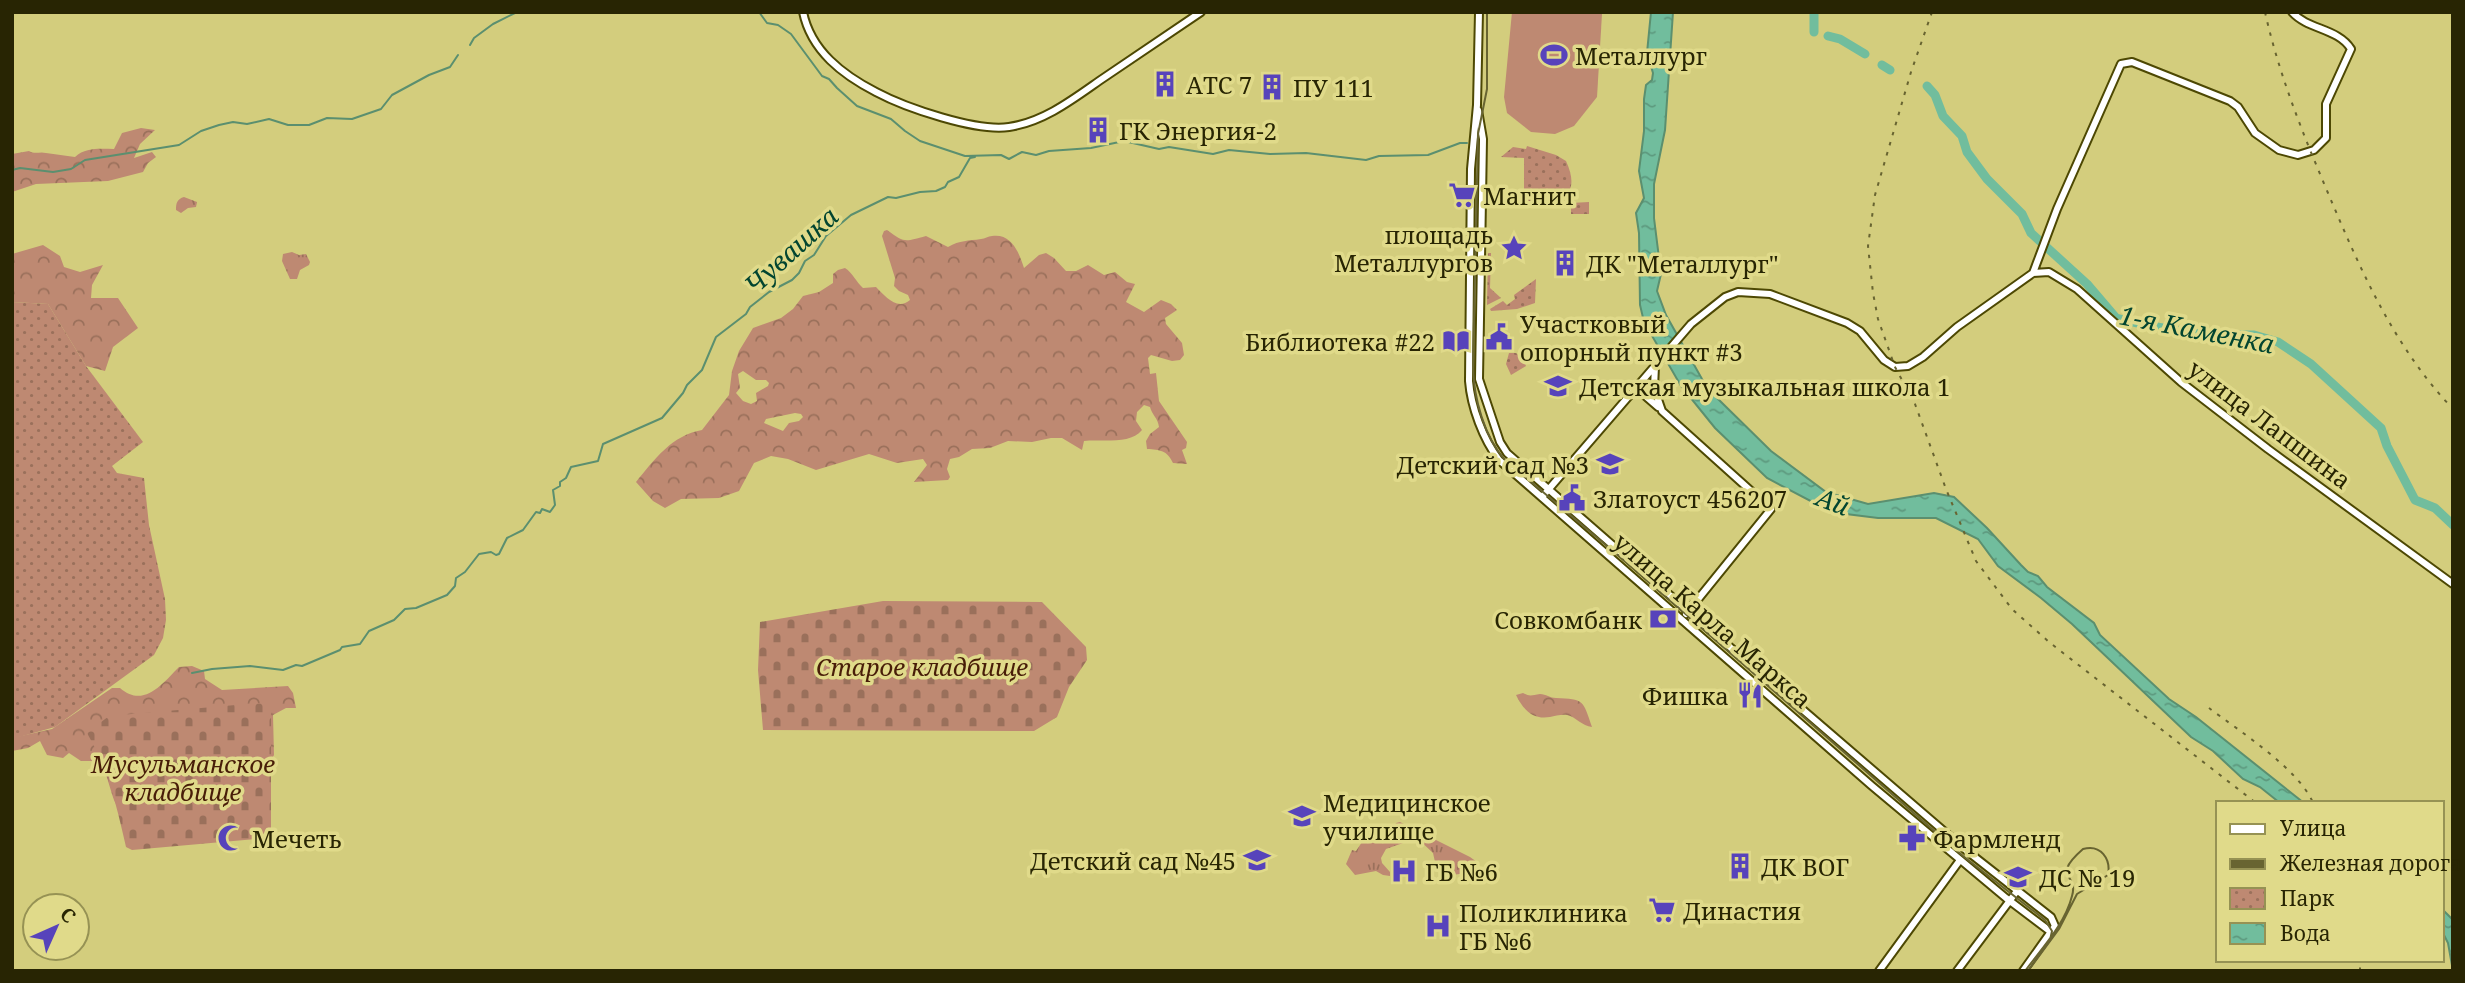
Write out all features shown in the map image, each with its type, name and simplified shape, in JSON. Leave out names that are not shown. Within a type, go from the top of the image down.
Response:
[{"type":"main road","points":[[804,16],[814,41],[824,55],[855,80],[886,97],[950,118],[992,127],[1010,127],[1044,117],[1201,12]]},
{"type":"main road","name":"улица Карла Маркса","points":[[1476,105],[1483,139],[1479,379],[1500,442],[1507,453],[1688,611],[2054,922],[2055,926],[2050,932],[1960,860],[1492,452],[1470,390],[1471,169],[1479,12]]},
{"type":"main road","points":[[1542,497],[1691,324],[1725,298],[1738,292],[1770,294],[1847,323],[1860,331],[1889,364],[1895,367],[1908,366],[1923,357],[1957,327],[2033,273],[2046,236],[2118,69],[2127,61],[2230,101],[2238,107],[2255,133],[2279,150],[2298,155],[2314,150],[2326,138],[2326,103],[2351,49],[2342,39],[2301,21],[2292,12]]},
{"type":"main road","name":"улица Лапшина","points":[[2033,273],[2049,272],[2077,289],[2181,382],[2453,584]]},
{"type":"main road","points":[[1657,362],[1654,388],[1662,411]]},
{"type":"main road","points":[[1635,387],[1771,509],[1682,619]]},
{"type":"main road","points":[[1879,971],[1960,860]]},
{"type":"main road","points":[[1957,971],[2017,891]]},
{"type":"main road","points":[[2022,971],[2050,932]]},
{"type":"green space","name":"Металлург","points":[[1512,12],[1602,14],[1597,97],[1574,126],[1555,134],[1531,132],[1507,113],[1504,97]]},
{"type":"green space","points":[[141,128],[155,130],[140,144],[134,158],[152,152],[156,157],[148,163],[143,172],[108,181],[36,184],[12,192],[12,154],[29,151],[75,157],[88,150],[114,149],[122,133]]},
{"type":"green space","points":[[1527,146],[1566,161],[1571,185],[1560,200],[1540,205],[1522,204],[1524,158],[1501,157],[1513,147],[1526,149]]},
{"type":"green space","points":[[184,197],[197,202],[196,207],[181,213],[176,210],[176,205],[178,200]]},
{"type":"green space","points":[[1589,202],[1589,214],[1571,214],[1571,203]]},
{"type":"green space","points":[[887,230],[905,240],[926,236],[948,247],[960,242],[999,236],[1014,245],[1024,268],[1039,255],[1046,253],[1066,271],[1076,271],[1088,265],[1104,275],[1115,272],[1127,282],[1135,284],[1126,302],[1144,312],[1161,300],[1171,304],[1177,310],[1165,318],[1166,324],[1182,343],[1184,355],[1180,360],[1172,361],[1151,355],[1148,358],[1150,374],[1156,373],[1159,401],[1187,442],[1186,448],[1182,450],[1187,464],[1173,463],[1163,452],[1147,449],[1146,441],[1159,427],[1150,407],[1144,405],[1137,412],[1136,421],[1142,430],[1130,438],[1084,441],[1082,450],[1062,438],[1032,442],[1008,441],[990,448],[972,449],[950,459],[948,480],[914,482],[927,465],[923,459],[897,463],[869,454],[816,470],[788,459],[771,456],[754,463],[739,491],[719,498],[681,499],[665,508],[653,501],[636,482],[673,443],[702,430],[729,395],[732,371],[739,351],[753,328],[781,318],[793,309],[803,296],[819,292],[833,283],[833,274],[845,268],[863,288],[876,287],[896,303],[910,300],[908,295],[894,286],[895,278],[882,236]],"holes":[[[743,371],[756,380],[766,380],[769,383],[756,393],[757,401],[751,404],[743,401],[736,393],[740,388],[738,374]],[[795,413],[803,417],[799,421],[789,423],[783,431],[764,423],[766,419]]]},
{"type":"green space","points":[[43,245],[60,256],[64,267],[80,272],[103,265],[92,285],[91,298],[118,298],[138,328],[113,347],[105,371],[86,366],[48,304],[12,302],[12,254]]},
{"type":"green space","points":[[1488,253],[1491,253],[1490,288],[1501,298],[1487,305]]},
{"type":"green space","points":[[283,254],[306,254],[310,262],[300,270],[297,279],[290,279],[282,261]]},
{"type":"green space","points":[[1536,279],[1535,303],[1517,309],[1491,311],[1490,309],[1503,301],[1507,305],[1515,299],[1514,295]]},
{"type":"green space","points":[[12,302],[48,304],[86,366],[143,442],[112,466],[117,473],[144,478],[149,525],[165,599],[166,620],[163,638],[154,655],[55,727],[12,739]]},
{"type":"green space","points":[[1509,353],[1516,353],[1526,366],[1511,375],[1506,364]]},
{"type":"green space","name":"Старое кладбище","points":[[883,601],[1042,602],[1086,647],[1087,660],[1069,687],[1057,717],[1034,731],[763,730],[758,670],[760,622]]},
{"type":"green space","name":"Мусульманское кладбище","points":[[192,666],[204,671],[205,679],[222,690],[288,686],[293,693],[296,708],[286,708],[273,715],[274,755],[266,770],[128,843],[122,815],[100,761],[81,761],[69,753],[63,758],[47,755],[40,741],[28,748],[12,751],[12,738],[52,729],[112,688],[120,688],[137,696],[145,695],[160,686],[179,667]]},
{"type":"green space","points":[[1523,693],[1577,700],[1587,711],[1592,727],[1567,715],[1533,715],[1525,709],[1516,695]]},
{"type":"green space","name":"Мусульманское кладбище","points":[[271,702],[271,836],[132,850],[126,847],[106,774],[87,733],[109,716]]},
{"type":"green space","points":[[1400,822],[1477,862],[1464,872],[1453,875],[1442,873],[1437,871],[1433,853],[1415,836],[1408,836],[1403,843],[1386,849],[1381,858],[1390,876],[1376,871],[1355,875],[1346,864],[1352,850],[1356,851],[1366,836],[1381,824],[1393,831],[1396,823]]},
{"type":"water","name":"Ай","points":[[1651,12],[1673,12],[1665,130],[1654,184],[1654,218],[1661,274],[1657,291],[1666,315],[1702,379],[1715,396],[1771,451],[1826,492],[1868,504],[1934,493],[1954,497],[2028,572],[2038,576],[2047,587],[2094,623],[2100,635],[2169,699],[2196,717],[2301,801],[2278,801],[2260,787],[2243,779],[2213,751],[2191,737],[2072,624],[1998,566],[1978,539],[1936,518],[1878,518],[1846,514],[1822,507],[1767,478],[1715,428],[1681,386],[1644,322],[1640,305],[1639,233],[1636,213],[1644,198],[1639,171],[1644,131],[1644,99],[1646,85],[1652,80],[1653,73],[1647,53]]},
{"type":"water","points":[[2444,911],[2453,920],[2453,971],[2444,935]]},
{"type":"waterway","points":[[470,45],[474,38],[493,24],[517,12]]},
{"type":"waterway","name":"Чувашка","points":[[759,12],[767,23],[778,25],[791,34],[822,76],[829,79],[857,106],[891,119],[920,141],[965,156],[1001,155],[1009,159],[1022,152],[1036,155],[1124,141],[1159,149],[1169,147],[1213,154],[1229,150],[1270,154],[1306,153],[1366,160],[1379,156],[1428,155],[1467,143]]},
{"type":"waterway","points":[[1814,12],[1814,32]]},
{"type":"waterway","points":[[1828,36],[1840,39],[1865,54]]},
{"type":"waterway","points":[[12,170],[20,168],[53,172],[71,169],[85,160],[179,145],[201,131],[233,122],[247,124],[269,119],[288,125],[309,125],[327,118],[352,119],[381,109],[392,95],[450,67],[458,55]]},
{"type":"waterway","points":[[1882,65],[1890,70]]},
{"type":"waterway","name":"1-я Каменка","points":[[1927,86],[1935,95],[1943,116],[1962,136],[1967,152],[1987,179],[2022,214],[2031,233],[2087,284],[2116,318],[2204,335],[2254,335],[2278,342],[2311,364],[2381,428],[2387,446],[2415,500],[2435,508],[2453,525]]},
{"type":"waterway","name":"Чувашка","points":[[192,673],[250,666],[283,670],[296,665],[302,666],[342,647],[360,644],[369,631],[394,620],[405,609],[416,608],[447,595],[455,586],[456,578],[465,572],[479,554],[499,554],[507,538],[523,530],[536,512],[540,513],[542,509],[550,512],[555,505],[553,490],[560,486],[571,467],[598,461],[603,444],[662,418],[702,370],[716,337],[769,292],[792,280],[805,261],[814,255],[826,236],[851,215],[888,197],[936,191],[945,187],[948,182],[959,177],[970,158],[975,157]]},
{"type":"tram line","points":[[1487,12],[1487,89],[1478,134],[1473,368],[1475,392],[1491,440],[1505,460],[1963,856],[2045,920],[2052,931],[2050,940]]},
{"type":"tram line","points":[[2025,971],[2052,935],[2069,906],[2073,889],[2067,871],[2068,865],[2083,849],[2100,851],[2108,863],[2108,875],[2077,894],[2059,929],[2028,971]]},
{"type":"railway","points":[[1932,12],[1911,72],[1875,195],[1868,246],[1878,319],[1895,367],[1915,404],[1976,561],[2012,609],[2049,642],[2253,801]]},
{"type":"railway","points":[[2265,12],[2277,59],[2301,126],[2366,279],[2413,360],[2453,409]]},
{"type":"railway","points":[[2209,708],[2282,764],[2306,790],[2312,801]]},
{"type":"railway","points":[[2360,962],[2360,971]]},
{"type":"place","name":"Металлург","points":[[1554,55]]},
{"type":"place","name":"АТС 7","points":[[1165,84]]},
{"type":"place","name":"ПУ 111","points":[[1272,87]]},
{"type":"place","name":"ГК Энергия-2","points":[[1098,130]]},
{"type":"place","name":"Магнит","points":[[1462,195]]},
{"type":"place","name":"площадь Металлургов","points":[[1514,248]]},
{"type":"place","name":"ДК \"Металлург\"","points":[[1565,263]]},
{"type":"place","name":"Участковый опорный пункт #3","points":[[1499,337]]},
{"type":"place","name":"Библиотека #22","points":[[1456,341]]},
{"type":"place","name":"Детская музыкальная школа 1","points":[[1558,386]]},
{"type":"place","name":"Детский сад №3","points":[[1610,464]]},
{"type":"place","name":"Златоуст 456207","points":[[1572,498]]},
{"type":"place","name":"Совкомбанк","points":[[1663,619]]},
{"type":"place","name":"Фишка","points":[[1750,695]]},
{"type":"place","name":"Медицинское училище","points":[[1302,816]]},
{"type":"place","name":"Мечеть","points":[[231,838]]},
{"type":"place","name":"Фармленд","points":[[1912,838]]},
{"type":"place","name":"Детский сад №45","points":[[1257,860]]},
{"type":"place","name":"ДК ВОГ","points":[[1740,866]]},
{"type":"place","name":"ГБ №6","points":[[1404,871]]},
{"type":"place","name":"ДС № 19","points":[[2018,877]]},
{"type":"place","name":"Династия","points":[[1662,910]]},
{"type":"place","name":"Поликлиника ГБ №6","points":[[1438,926]]}]
